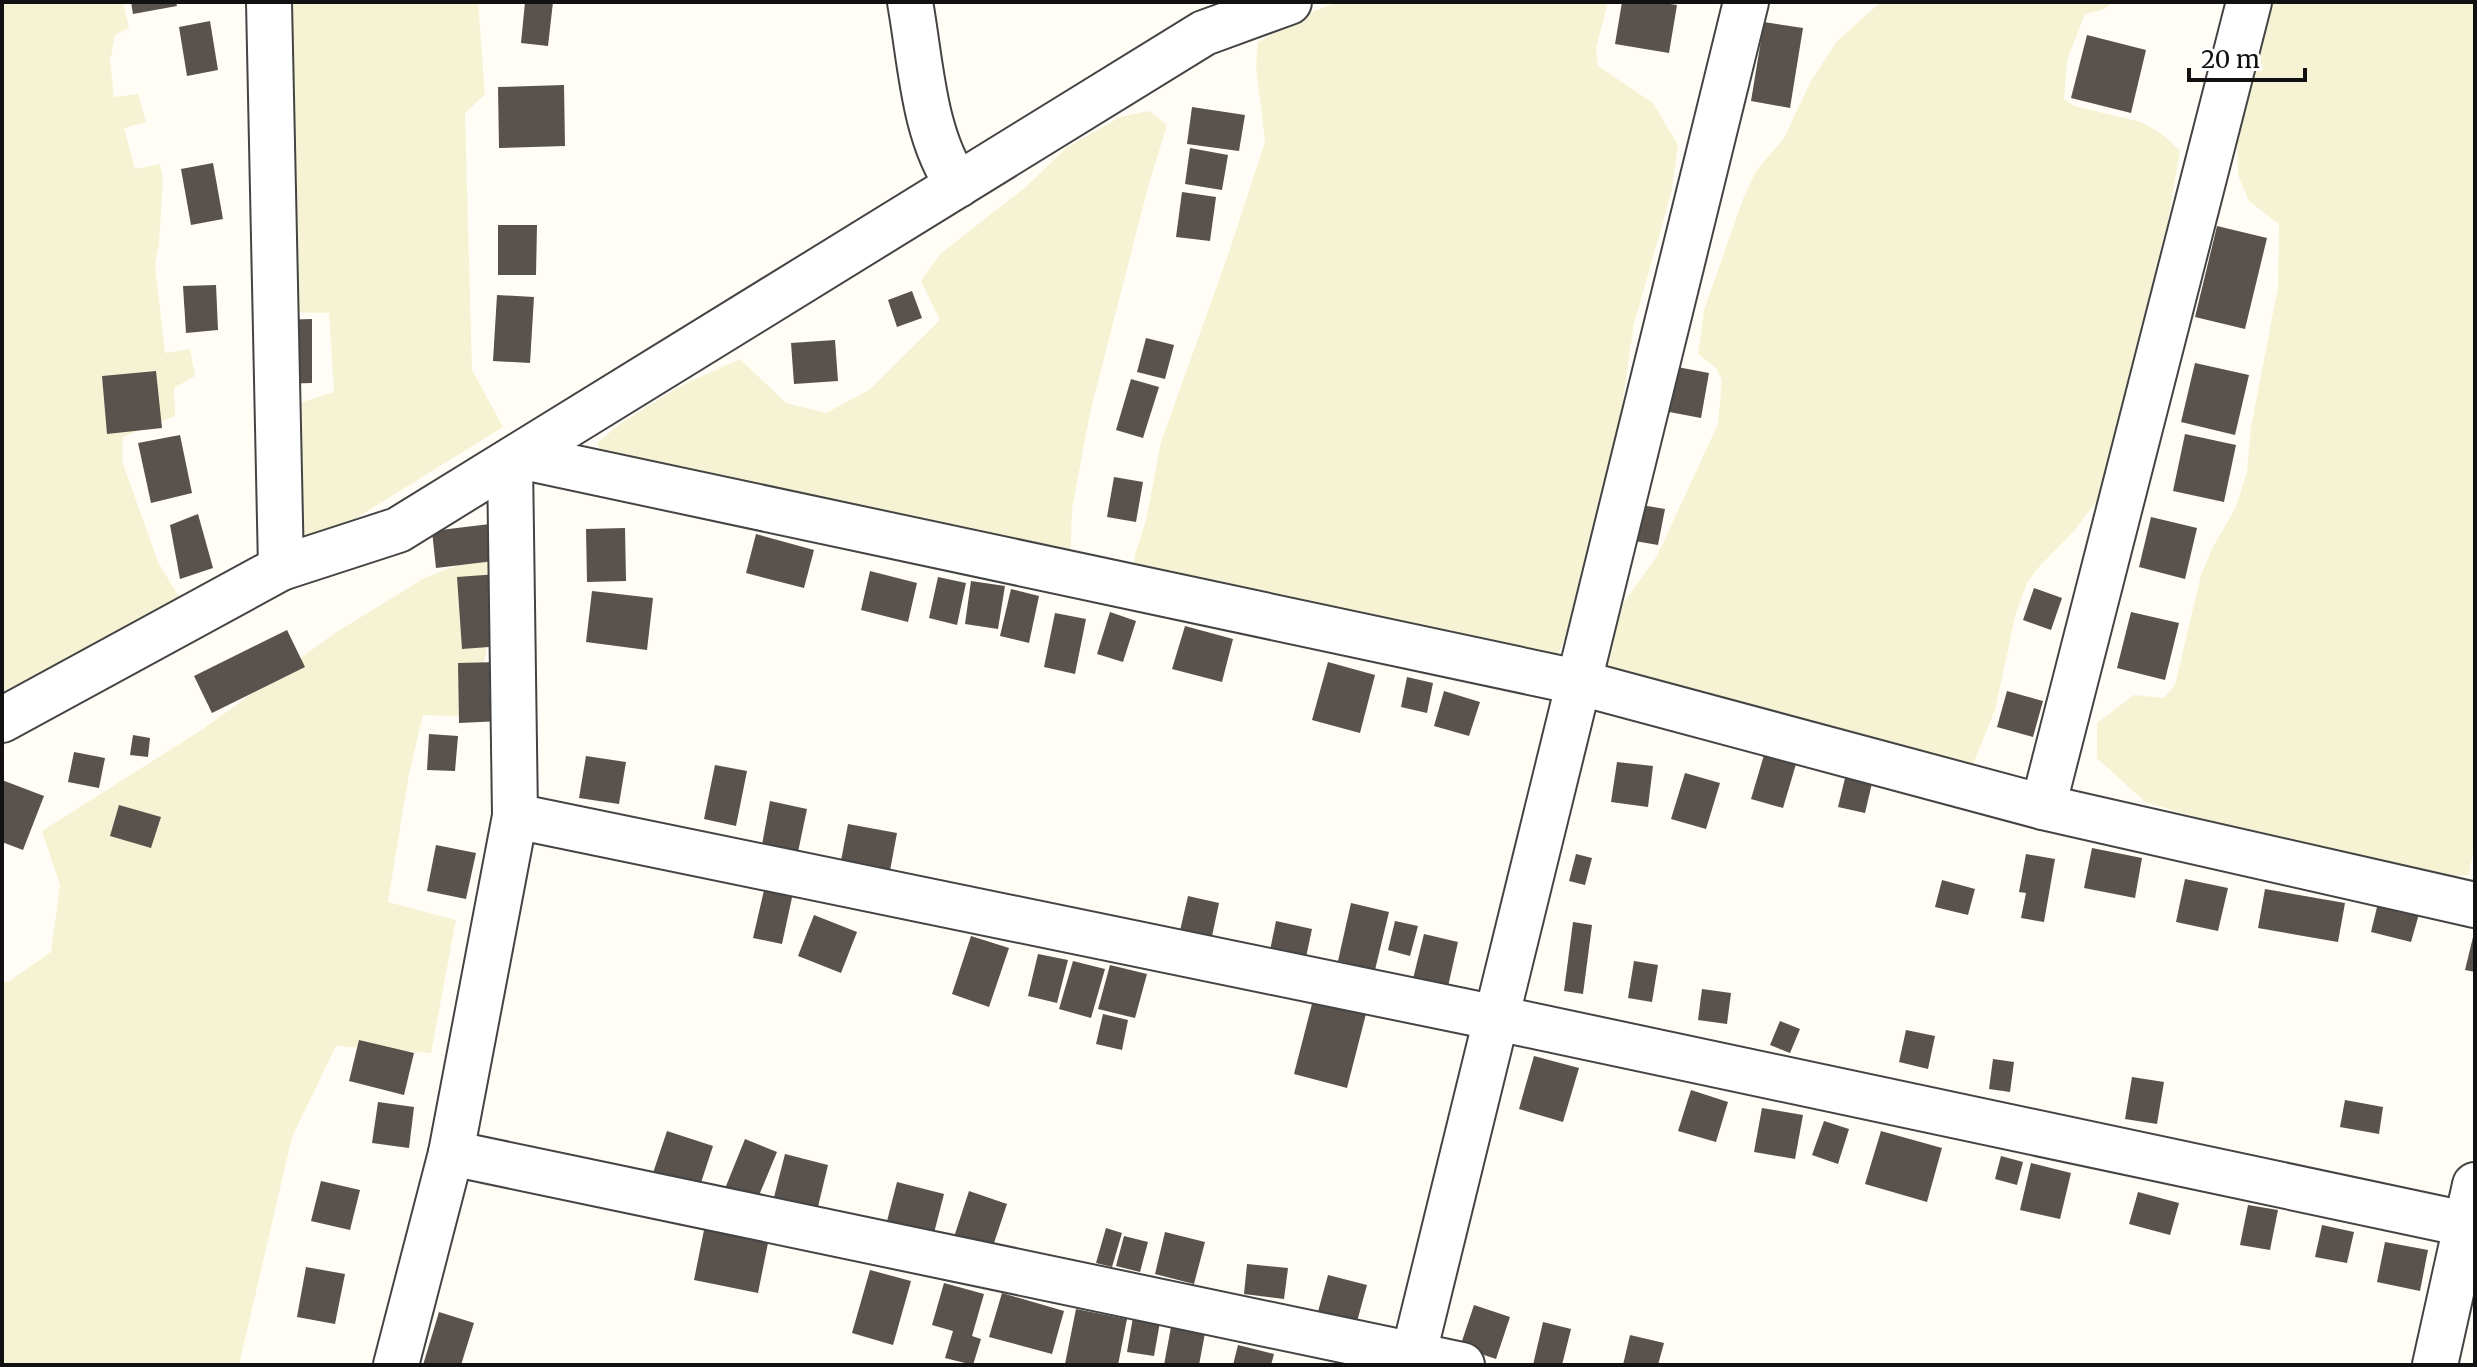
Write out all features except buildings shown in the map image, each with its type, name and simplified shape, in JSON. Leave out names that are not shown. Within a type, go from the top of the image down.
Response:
[{"type":"street","points":[[269,2],[281,568]]},
{"type":"street","points":[[910,2],[932,129],[944,166],[958,185]]},
{"type":"street","points":[[2,720],[281,568],[398,530],[958,185],[1206,18],[1289,2]]},
{"type":"street","points":[[1412,1360],[1746,2]]},
{"type":"street","points":[[2043,807],[2249,2]]},
{"type":"street","points":[[515,459],[1577,682],[2043,807],[2475,905]]},
{"type":"street","points":[[396,1365],[451,1153],[515,816],[515,459]]},
{"type":"street","points":[[515,816],[1497,1018],[2470,1204],[2435,1365]]},
{"type":"street","points":[[451,1153],[1412,1360],[1462,1365]]},
{"type":"shaded area","points":[[2,2],[123,2],[129,28],[115,35],[110,62],[114,97],[138,94],[146,122],[124,128],[135,169],[160,164],[163,180],[155,265],[165,353],[190,349],[195,376],[174,388],[175,416],[123,437],[122,461],[158,562],[199,631],[2,747]]},
{"type":"shaded area","points":[[266,2],[478,2],[485,94],[465,113],[472,370],[503,427],[295,556],[283,408],[334,392],[329,313],[277,312]]},
{"type":"shaded area","points":[[1338,2],[1608,2],[1596,48],[1598,66],[1653,103],[1678,145],[1671,194],[1634,324],[1617,439],[1601,491],[1576,614],[1550,672],[1133,586],[1135,555],[1146,520],[1161,442],[1265,142],[1256,66],[1258,42],[1312,12]]},
{"type":"shaded area","points":[[1881,2],[2114,2],[2102,10],[2085,14],[2067,60],[2064,99],[2074,106],[2141,122],[2162,134],[2180,151],[2157,264],[2151,333],[2099,498],[2027,583],[2016,613],[1995,710],[1973,764],[1926,757],[1610,668],[1601,654],[1618,611],[1657,556],[1718,424],[1722,380],[1717,369],[1698,354],[1704,310],[1743,199],[1756,171],[1784,138],[1811,81],[1837,41]]},
{"type":"shaded area","points":[[2273,2],[2475,2],[2475,841],[2469,875],[2444,877],[2205,820],[2145,802],[2097,758],[2097,723],[2134,695],[2164,698],[2175,685],[2201,575],[2235,509],[2247,472],[2251,427],[2278,287],[2279,224],[2249,201],[2238,175],[2237,138],[2253,54]]},
{"type":"shaded area","points":[[1149,111],[1167,125],[1090,413],[1072,509],[1070,567],[608,464],[597,443],[621,423],[682,385],[740,359],[786,403],[826,413],[869,390],[940,320],[921,281],[940,254],[1027,186],[1066,148],[1120,117]]},
{"type":"shaded area","points":[[490,554],[486,654],[469,717],[423,715],[409,774],[388,902],[456,920],[431,1053],[336,1046],[292,1137],[239,1365],[2,1365],[2,982],[8,982],[51,952],[60,885],[42,831],[203,729],[335,633],[426,577]]}]
